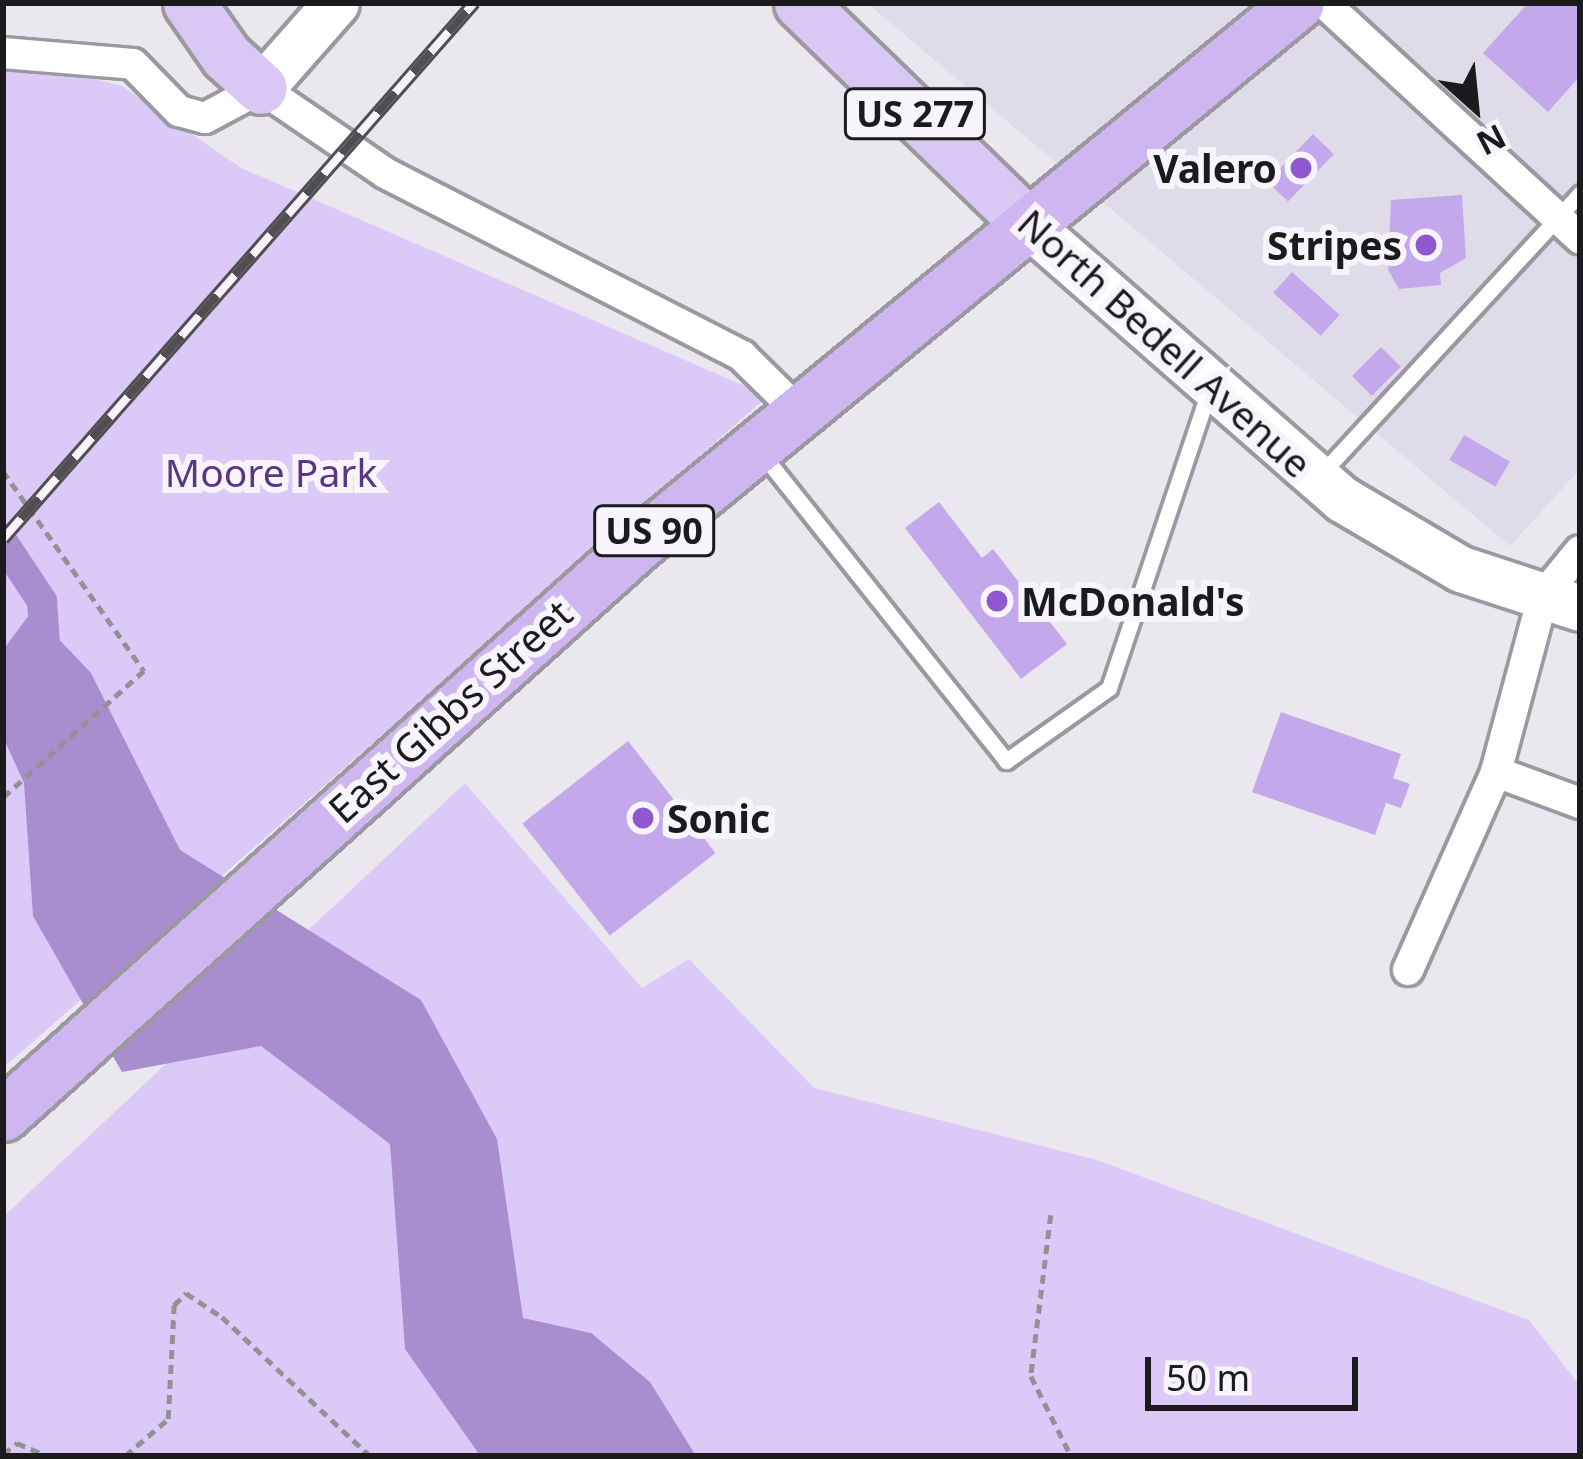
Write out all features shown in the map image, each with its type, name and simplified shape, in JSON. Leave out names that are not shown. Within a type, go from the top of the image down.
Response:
[{"type":"highway","name":"East Gibbs Street","points":[[3,1114],[797,410],[1030,226],[1298,3]]},
{"type":"main road","points":[[189,3],[226,56],[261,88],[336,3]]},
{"type":"main road","name":"North Bedell Avenue","points":[[800,3],[1030,226],[1318,478],[1461,569],[1562,602]]},
{"type":"street","points":[[1324,3],[1569,228]]},
{"type":"street","points":[[3,53],[133,64],[178,111],[205,118],[261,88],[386,173],[742,356],[797,410]]},
{"type":"street","points":[[1408,970],[1496,772],[1580,551]]},
{"type":"street","points":[[1496,772],[1580,803]]},
{"type":"lane","points":[[1318,478],[1569,228],[1580,193]]},
{"type":"lane","points":[[756,446],[1006,760],[1109,688],[1211,385]]},
{"type":"path","points":[[3,471],[144,671],[3,798]]},
{"type":"path","points":[[1052,1216],[1031,1376],[1071,1456]]},
{"type":"path","points":[[125,1456],[168,1419],[173,1305],[186,1293],[370,1456]]},
{"type":"path","points":[[3,1454],[17,1443],[48,1456]]},
{"type":"shaded area","points":[[867,3],[1580,3],[1580,469],[1510,546]]},
{"type":"shaded area","points":[[32,611],[91,673],[180,850],[421,1000],[497,1139],[523,1318],[591,1333],[650,1382],[696,1456],[479,1454],[405,1349],[390,1144],[261,1046],[122,1072],[33,916],[24,783],[3,737],[3,650]]},
{"type":"green space","name":"Moore Park","points":[[3,56],[122,86],[241,168],[768,396],[3,1068]]},
{"type":"green space","points":[[465,783],[642,988],[689,959],[814,1088],[1097,1160],[1529,1320],[1580,1386],[1580,1456],[3,1456],[3,1217]]},
{"type":"building","points":[[1528,3],[1580,3],[1580,76],[1548,112],[1483,53]]},
{"type":"building","name":"Valero","points":[[1313,134],[1334,154],[1288,202],[1267,181]]},
{"type":"building","name":"Stripes","points":[[1462,195],[1466,258],[1440,273],[1441,285],[1399,289],[1388,270],[1391,200]]},
{"type":"building","name":"Valero","points":[[1292,272],[1340,315],[1321,336],[1273,293]]},
{"type":"building","points":[[1381,347],[1401,367],[1372,396],[1352,376]]},
{"type":"building","points":[[1464,435],[1510,462],[1495,487],[1450,460]]},
{"type":"building","name":"McDonald's","points":[[939,502],[982,558],[993,549],[1067,644],[1021,679],[905,528]]},
{"type":"building","points":[[1281,712],[1401,754],[1393,778],[1410,784],[1401,808],[1386,803],[1375,835],[1252,792]]},
{"type":"building","points":[[628,741],[715,853],[610,935],[522,823]]},
{"type":"waterway","points":[[3,542],[42,601],[46,659]]},
{"type":"railway","points":[[3,539],[474,3]]},
{"type":"place","name":"Valero","points":[[1301,168]]},
{"type":"place","name":"Stripes","points":[[1426,245]]},
{"type":"place","name":"McDonald's","points":[[997,601]]},
{"type":"place","name":"Sonic","points":[[643,818]]}]
